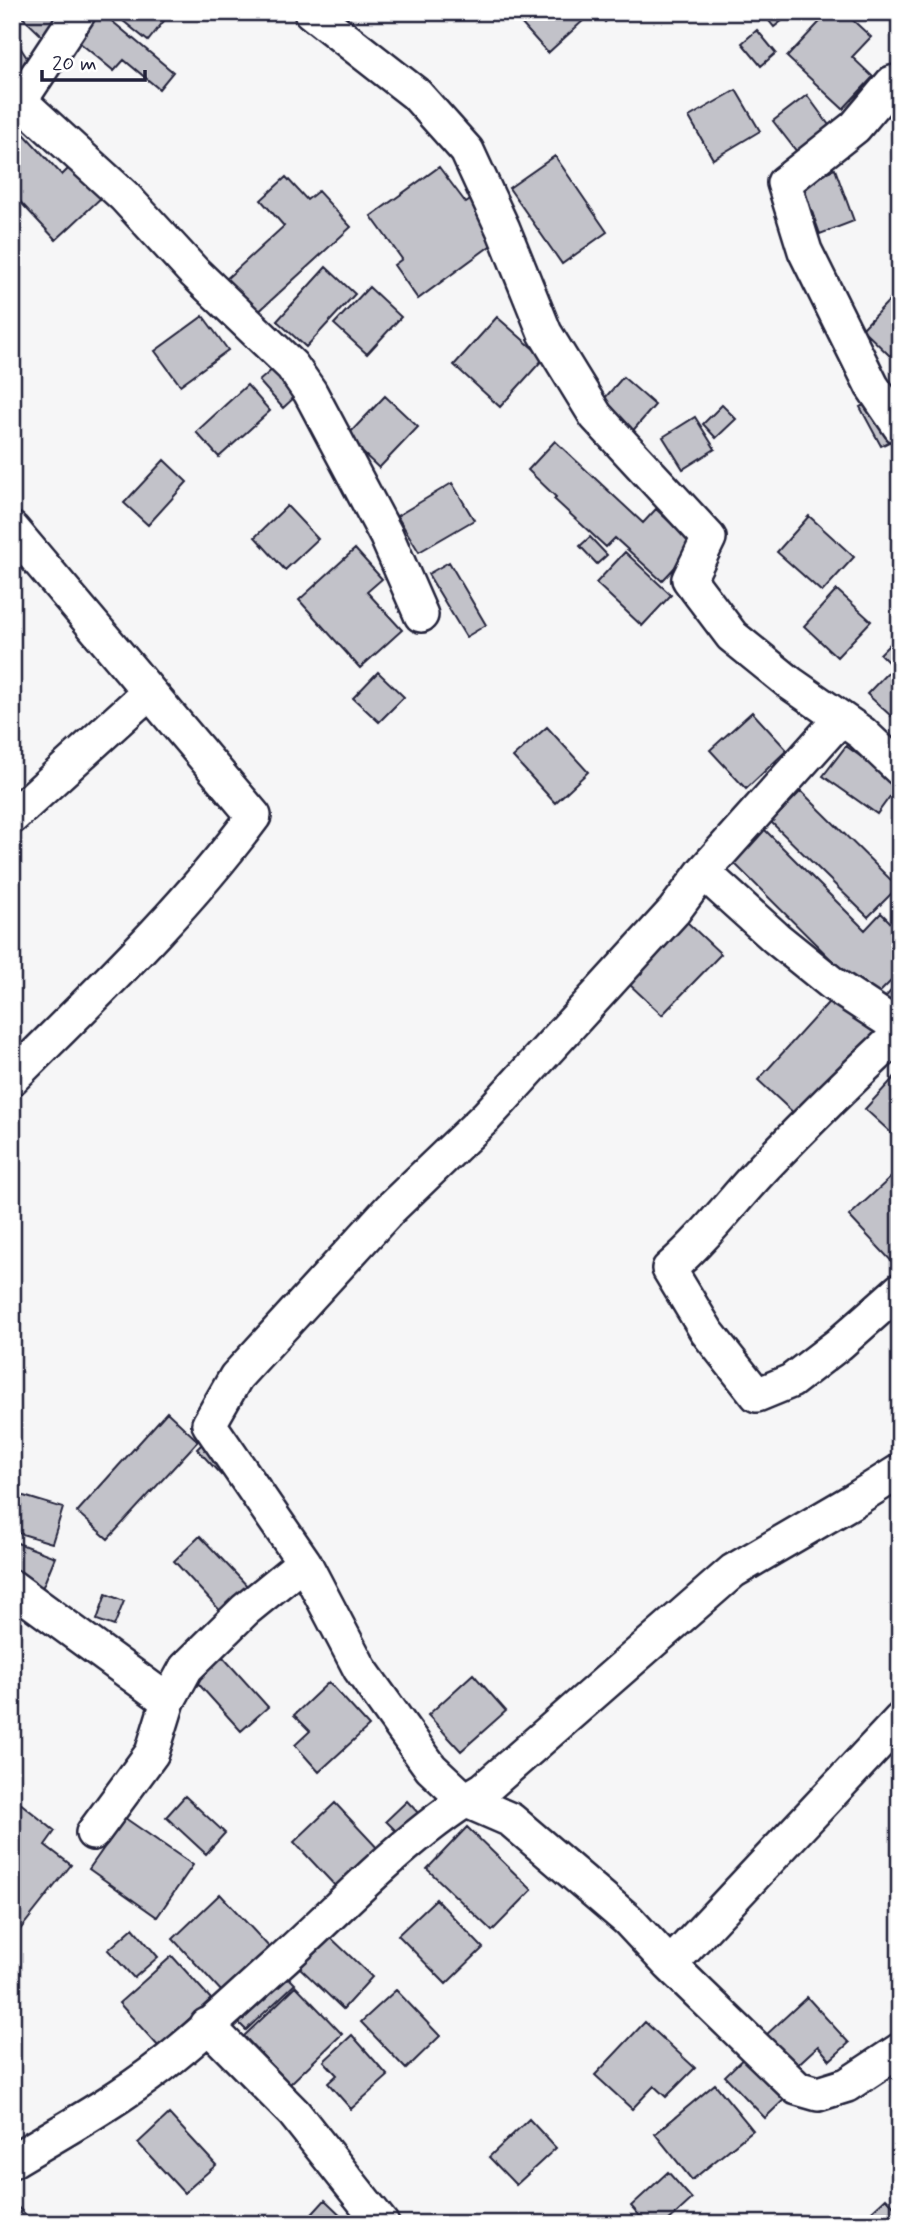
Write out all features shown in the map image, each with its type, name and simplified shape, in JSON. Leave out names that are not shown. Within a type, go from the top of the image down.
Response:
[{"type":"street","points":[[79,12],[16,104],[124,197],[194,272],[292,366],[310,392],[386,535],[421,615]]},
{"type":"street","points":[[311,12],[416,94],[467,151],[503,229],[545,333],[596,416],[709,538],[690,579],[732,636],[862,733],[900,769]]},
{"type":"street","points":[[900,81],[892,83],[855,127],[784,183],[805,251],[872,386],[900,427]]},
{"type":"street","points":[[12,529],[254,816],[218,864],[162,927],[12,1079]]},
{"type":"street","points":[[12,817],[149,692]]},
{"type":"street","points":[[840,719],[703,873],[674,911],[486,1117],[390,1209],[236,1377],[209,1424],[257,1498],[304,1562],[360,1669],[432,1768],[465,1800],[511,1820],[628,1920],[670,1965],[797,2088],[818,2094],[847,2085],[900,2050]]},
{"type":"street","points":[[703,873],[833,984],[900,1028]]},
{"type":"street","points":[[900,1033],[829,1100],[670,1269],[707,1332],[757,1395],[791,1381],[900,1290]]},
{"type":"street","points":[[12,2161],[160,2066],[396,1855],[465,1800],[484,1789],[733,1571],[900,1471]]},
{"type":"street","points":[[93,1833],[152,1753],[168,1701],[186,1668],[245,1610],[304,1562]]},
{"type":"street","points":[[12,1587],[168,1701]]},
{"type":"street","points":[[670,1965],[900,1720]]},
{"type":"street","points":[[208,2025],[295,2113],[382,2224]]},
{"type":"building","points":[[17,12],[62,12],[44,38]]},
{"type":"building","points":[[86,12],[101,12],[173,72],[159,89],[124,60],[114,71],[68,33]]},
{"type":"building","points":[[112,12],[171,12],[148,41]]},
{"type":"building","points":[[511,12],[579,12],[585,19],[548,53]]},
{"type":"building","points":[[597,12],[616,12],[605,22]]},
{"type":"building","points":[[762,12],[793,12],[774,27]]},
{"type":"building","points":[[829,12],[844,12],[871,37],[852,57],[873,77],[843,109],[787,57]]},
{"type":"building","points":[[757,30],[776,53],[761,66],[742,43]]},
{"type":"building","points":[[12,35],[31,64],[12,76]]},
{"type":"building","points":[[736,90],[760,131],[713,159],[689,117]]},
{"type":"building","points":[[807,95],[834,132],[801,157],[773,121]]},
{"type":"building","points":[[13,122],[62,175],[74,163],[103,196],[56,240],[12,193]]},
{"type":"building","points":[[555,156],[607,232],[562,264],[509,188]]},
{"type":"building","points":[[439,167],[466,203],[476,196],[505,235],[418,299],[394,265],[402,259],[371,216]]},
{"type":"building","points":[[835,169],[854,221],[820,234],[801,181]]},
{"type":"building","points":[[286,177],[307,200],[318,191],[351,227],[255,315],[224,281],[284,226],[261,200]]},
{"type":"building","points":[[326,267],[355,294],[306,347],[277,321]]},
{"type":"building","points":[[369,287],[401,317],[367,354],[334,324]]},
{"type":"building","points":[[900,289],[900,346],[890,356],[862,329]]},
{"type":"building","points":[[203,316],[228,350],[180,385],[155,351]]},
{"type":"building","points":[[497,317],[544,358],[500,407],[454,365]]},
{"type":"building","points":[[273,369],[296,396],[283,408],[259,381]]},
{"type":"building","points":[[623,377],[655,405],[630,434],[598,406]]},
{"type":"building","points":[[247,385],[270,411],[219,457],[196,432]]},
{"type":"building","points":[[385,396],[418,427],[379,468],[346,437]]},
{"type":"building","points":[[871,401],[891,441],[881,446],[860,407]]},
{"type":"building","points":[[722,405],[736,419],[716,438],[703,424]]},
{"type":"building","points":[[695,417],[715,449],[683,469],[663,437]]},
{"type":"building","points":[[555,441],[643,523],[656,509],[695,546],[662,581],[615,538],[606,547],[554,499],[556,497],[528,470]]},
{"type":"building","points":[[164,460],[187,482],[148,525],[124,503]]},
{"type":"building","points":[[452,483],[474,520],[419,552],[397,516]]},
{"type":"building","points":[[287,506],[318,539],[285,570],[255,537]]},
{"type":"building","points":[[809,516],[854,557],[822,592],[777,552]]},
{"type":"building","points":[[590,537],[607,555],[597,564],[580,546]]},
{"type":"building","points":[[355,549],[382,579],[367,592],[402,630],[360,668],[299,600]]},
{"type":"building","points":[[625,552],[671,595],[642,626],[596,583]]},
{"type":"building","points":[[449,562],[486,625],[466,637],[428,574]]},
{"type":"building","points":[[837,590],[871,621],[837,657],[804,626]]},
{"type":"building","points":[[900,634],[900,706],[891,716],[867,694],[893,667],[880,654]]},
{"type":"building","points":[[378,672],[404,697],[379,722],[353,698]]},
{"type":"building","points":[[752,712],[787,750],[746,789],[710,750]]},
{"type":"building","points":[[547,727],[588,772],[555,803],[513,757]]},
{"type":"building","points":[[846,746],[899,784],[877,814],[823,776]]},
{"type":"building","points":[[801,791],[898,887],[868,917],[771,822]]},
{"type":"building","points":[[764,829],[865,930],[881,913],[900,932],[900,972],[872,1000],[732,861]]},
{"type":"building","points":[[687,922],[721,954],[662,1015],[629,984]]},
{"type":"building","points":[[900,980],[900,1014],[883,1000]]},
{"type":"building","points":[[836,994],[877,1031],[798,1117],[758,1080]]},
{"type":"building","points":[[900,1071],[900,1141],[865,1109]]},
{"type":"building","points":[[899,1170],[900,1263],[896,1266],[849,1216]]},
{"type":"building","points":[[167,1412],[198,1441],[108,1539],[77,1512]]},
{"type":"building","points":[[209,1437],[233,1463],[221,1475],[197,1449]]},
{"type":"building","points":[[17,1494],[63,1508],[52,1543],[12,1531],[12,1508]]},
{"type":"building","points":[[200,1536],[252,1591],[225,1616],[174,1561]]},
{"type":"building","points":[[12,1541],[55,1557],[39,1596],[12,1586]]},
{"type":"building","points":[[106,1594],[124,1601],[114,1626],[97,1620]]},
{"type":"building","points":[[222,1656],[268,1707],[241,1731],[195,1680]]},
{"type":"building","points":[[473,1674],[506,1711],[461,1751],[428,1715]]},
{"type":"building","points":[[329,1682],[369,1726],[319,1772],[295,1745],[310,1731],[294,1715]]},
{"type":"building","points":[[185,1796],[225,1833],[206,1854],[166,1817]]},
{"type":"building","points":[[407,1801],[421,1816],[400,1835],[386,1821]]},
{"type":"building","points":[[19,1802],[55,1831],[45,1845],[71,1865],[15,1936],[12,1933],[12,1811]]},
{"type":"building","points":[[335,1803],[381,1852],[340,1891],[294,1842]]},
{"type":"building","points":[[125,1818],[193,1865],[157,1917],[89,1869]]},
{"type":"building","points":[[467,1827],[532,1890],[492,1931],[427,1869]]},
{"type":"building","points":[[220,1894],[270,1948],[223,1993],[173,1939]]},
{"type":"building","points":[[436,1899],[483,1948],[446,1984],[398,1935]]},
{"type":"building","points":[[133,1928],[158,1957],[134,1978],[108,1950]]},
{"type":"building","points":[[329,1936],[372,1977],[343,2009],[300,1968]]},
{"type":"building","points":[[172,1956],[211,1999],[159,2047],[119,2003]]},
{"type":"building","points":[[287,1976],[295,1984],[246,2030],[238,2022]]},
{"type":"building","points":[[296,1986],[342,2034],[290,2084],[244,2036]]},
{"type":"building","points":[[396,1990],[440,2036],[406,2069],[361,2022]]},
{"type":"building","points":[[807,1997],[849,2043],[830,2060],[818,2046],[794,2068],[765,2036]]},
{"type":"building","points":[[645,2022],[695,2068],[666,2097],[654,2086],[632,2109],[595,2075]]},
{"type":"building","points":[[352,2035],[388,2076],[351,2109],[328,2083],[337,2075],[324,2061]]},
{"type":"building","points":[[754,2048],[795,2089],[765,2118],[725,2076]]},
{"type":"building","points":[[715,2084],[753,2130],[692,2180],[655,2134]]},
{"type":"building","points":[[169,2114],[216,2165],[184,2193],[138,2143]]},
{"type":"building","points":[[529,2119],[556,2148],[516,2185],[489,2157]]},
{"type":"building","points":[[668,2172],[692,2199],[665,2224],[647,2224],[631,2206]]},
{"type":"building","points":[[886,2198],[900,2212],[900,2224],[861,2224],[860,2222]]},
{"type":"building","points":[[325,2200],[350,2224],[303,2224]]},
{"type":"building","points":[[12,2202],[36,2224],[12,2224]]}]
